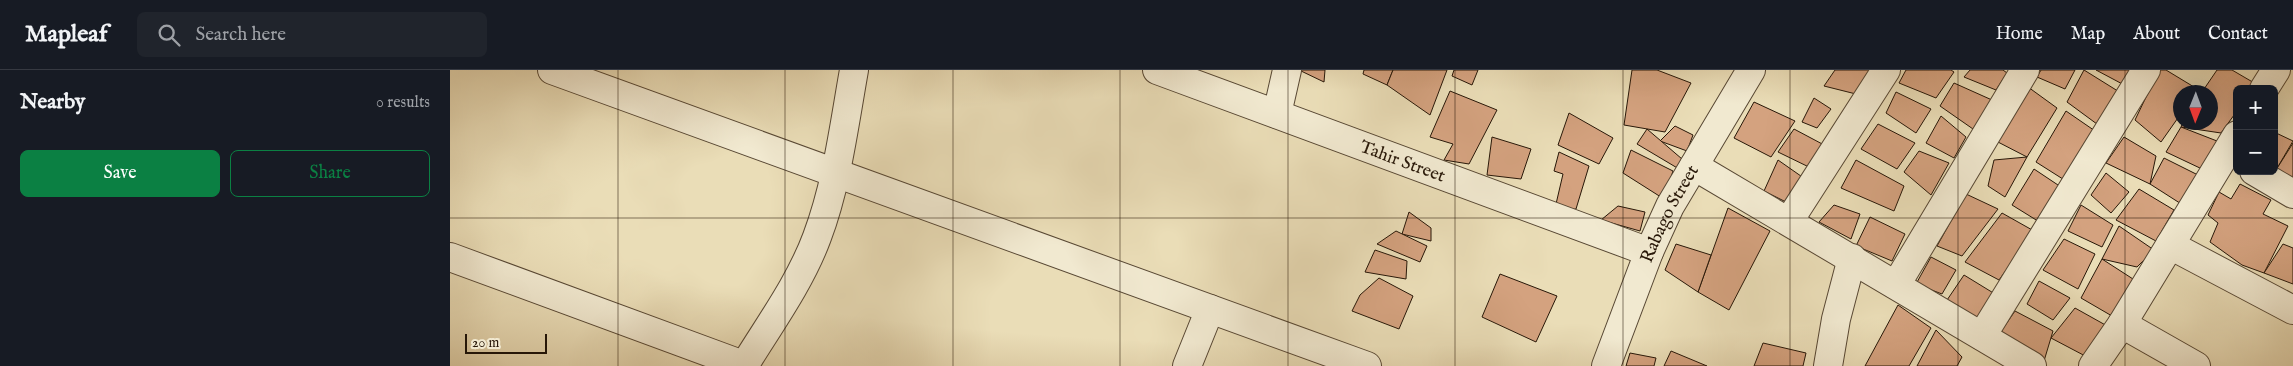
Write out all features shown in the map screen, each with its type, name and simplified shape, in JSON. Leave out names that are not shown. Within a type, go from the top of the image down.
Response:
[{"type":"street","points":[[552,70],[620,81],[836,173],[1367,366]]},
{"type":"street","points":[[450,257],[745,366],[802,270],[817,237],[836,173],[854,70]]},
{"type":"street","name":"Tahir Street","points":[[1157,70],[1649,252]]},
{"type":"street","points":[[1277,114],[1287,70]]},
{"type":"street","name":"Rabago Street","points":[[1606,366],[1649,252],[1670,206],[1751,70]]},
{"type":"street","points":[[1789,221],[1886,70]]},
{"type":"street","points":[[1896,285],[2025,70]]},
{"type":"street","points":[[1982,336],[2146,70]]},
{"type":"street","points":[[2267,85],[2276,70]]},
{"type":"street","points":[[2093,366],[2233,150]]},
{"type":"street","points":[[1694,166],[2032,366]]},
{"type":"street","points":[[2261,175],[2293,194]]},
{"type":"street","points":[[2170,245],[2293,310]]},
{"type":"street","points":[[1828,366],[1836,319],[1852,258]]},
{"type":"street","points":[[1187,366],[1210,309]]},
{"type":"street","points":[[2122,324],[2196,366]]},
{"type":"building","points":[[1299,70],[1325,70],[1324,82]]},
{"type":"building","points":[[1364,70],[1393,70],[1387,85],[1363,74]]},
{"type":"building","points":[[1393,70],[1447,70],[1430,115],[1387,85]]},
{"type":"building","points":[[1454,70],[1478,70],[1472,85],[1452,76]]},
{"type":"building","points":[[1632,70],[1657,70],[1691,83],[1665,132],[1624,125]]},
{"type":"building","points":[[1835,70],[1871,70],[1860,95],[1824,86]]},
{"type":"building","points":[[1906,70],[1951,70],[1954,72],[1936,98],[1899,83]]},
{"type":"building","points":[[1970,70],[2003,70],[2007,73],[1996,90],[1964,77]]},
{"type":"building","points":[[2041,70],[2075,70],[2065,89],[2037,77]]},
{"type":"building","points":[[2084,70],[2121,93],[2101,127],[2067,102]]},
{"type":"building","points":[[2096,70],[2139,70],[2128,87]]},
{"type":"building","points":[[2159,70],[2166,70],[2191,85],[2173,85],[2173,125],[2161,142],[2135,120]]},
{"type":"building","points":[[2217,70],[2232,70],[2256,84],[2233,85],[2233,116],[2221,133],[2201,130],[2218,130],[2218,85],[2207,85]]},
{"type":"building","points":[[1954,83],[1992,100],[1973,129],[1940,106]]},
{"type":"building","points":[[2028,87],[2057,108],[2027,157],[1996,141]]},
{"type":"building","points":[[1450,91],[1497,110],[1469,164],[1444,160],[1453,144],[1430,137]]},
{"type":"building","points":[[1896,92],[1931,109],[1916,133],[1886,113]]},
{"type":"building","points":[[1814,98],[1831,109],[1817,128],[1802,122]]},
{"type":"building","points":[[1754,102],[1795,121],[1771,157],[1734,138]]},
{"type":"building","points":[[2066,111],[2098,133],[2066,181],[2036,162]]},
{"type":"building","points":[[1569,113],[1613,138],[1599,164],[1558,145]]},
{"type":"building","points":[[1941,116],[1966,137],[1954,158],[1926,143]]},
{"type":"building","points":[[1878,124],[1915,143],[1897,169],[1861,149]]},
{"type":"building","points":[[1675,126],[1693,135],[1687,151],[1660,141]]},
{"type":"building","points":[[1647,129],[1682,159],[1679,169],[1637,144]]},
{"type":"building","points":[[1794,129],[1826,146],[1813,169],[1778,152]]},
{"type":"building","points":[[2179,130],[2189,130],[2217,141],[2202,169],[2166,152]]},
{"type":"building","points":[[2278,134],[2293,141],[2278,167]]},
{"type":"building","points":[[1492,137],[1531,149],[1521,179],[1487,175]]},
{"type":"building","points":[[2124,137],[2156,156],[2150,184],[2106,163]]},
{"type":"building","points":[[2293,143],[2293,179],[2278,171],[2278,167]]},
{"type":"building","points":[[1631,150],[1673,171],[1664,199],[1623,173]]},
{"type":"building","points":[[1919,151],[1949,163],[1931,195],[1904,172]]},
{"type":"building","points":[[1559,152],[1589,166],[1576,209],[1570,210],[1556,204],[1563,174],[1554,171]]},
{"type":"building","points":[[2027,157],[2005,197],[1988,186],[1994,160]]},
{"type":"building","points":[[2164,158],[2202,177],[2186,207],[2150,184]]},
{"type":"building","points":[[1778,160],[1808,181],[1790,204],[1764,191]]},
{"type":"building","points":[[1856,160],[1904,186],[1894,211],[1841,188]]},
{"type":"building","points":[[2034,169],[2061,187],[2041,223],[2012,205]]},
{"type":"building","points":[[2106,173],[2129,192],[2111,213],[2091,195]]},
{"type":"building","points":[[2240,184],[2271,200],[2263,214],[2288,226],[2264,273],[2242,265],[2210,242],[2218,223],[2208,215],[2219,192],[2231,199]]},
{"type":"building","points":[[2139,189],[2174,210],[2156,241],[2116,220]]},
{"type":"building","points":[[1966,194],[1998,209],[1962,256],[1937,246]]},
{"type":"building","points":[[1834,205],[1860,214],[1851,239],[1819,222]]},
{"type":"building","points":[[2081,205],[2113,225],[2102,247],[2068,231]]},
{"type":"building","points":[[1618,206],[1645,212],[1640,231],[1601,220]]},
{"type":"building","points":[[1728,208],[1770,231],[1729,310],[1698,292]]},
{"type":"building","points":[[1409,212],[1431,228],[1431,241],[1402,234]]},
{"type":"building","points":[[2002,213],[2034,231],[1999,280],[1965,262]]},
{"type":"building","points":[[1870,217],[1905,234],[1892,261],[1856,246]]},
{"type":"building","points":[[2119,226],[2154,250],[2137,267],[2102,259]]},
{"type":"building","points":[[1396,231],[1427,246],[1420,262],[1377,244]]},
{"type":"building","points":[[2064,239],[2095,254],[2078,289],[2043,270]]},
{"type":"building","points":[[1676,244],[1711,255],[1698,292],[1665,270]]},
{"type":"building","points":[[2283,244],[2293,248],[2293,284],[2264,273]]},
{"type":"building","points":[[1375,250],[1407,261],[1406,279],[1365,272]]},
{"type":"building","points":[[1931,257],[1956,270],[1942,294],[1916,284]]},
{"type":"building","points":[[2102,259],[2133,279],[2112,316],[2081,298]]},
{"type":"building","points":[[1500,274],[1557,296],[1536,342],[1482,317]]},
{"type":"building","points":[[1964,275],[1995,294],[1978,322],[1945,303]]},
{"type":"building","points":[[1379,278],[1413,296],[1399,329],[1352,311],[1360,295]]},
{"type":"building","points":[[2039,281],[2070,298],[2053,320],[2027,304]]},
{"type":"building","points":[[1898,305],[1931,328],[1909,366],[1865,366]]},
{"type":"building","points":[[2075,308],[2109,327],[2089,358],[2051,338]]},
{"type":"building","points":[[2015,311],[2053,331],[2044,361],[1993,343]]},
{"type":"building","points":[[1936,330],[1962,357],[1957,366],[1917,366]]},
{"type":"building","points":[[1763,343],[1806,353],[1803,366],[1754,366]]},
{"type":"building","points":[[1671,351],[1707,366],[1664,366]]},
{"type":"building","points":[[1630,353],[1656,358],[1654,366],[1626,366]]}]
